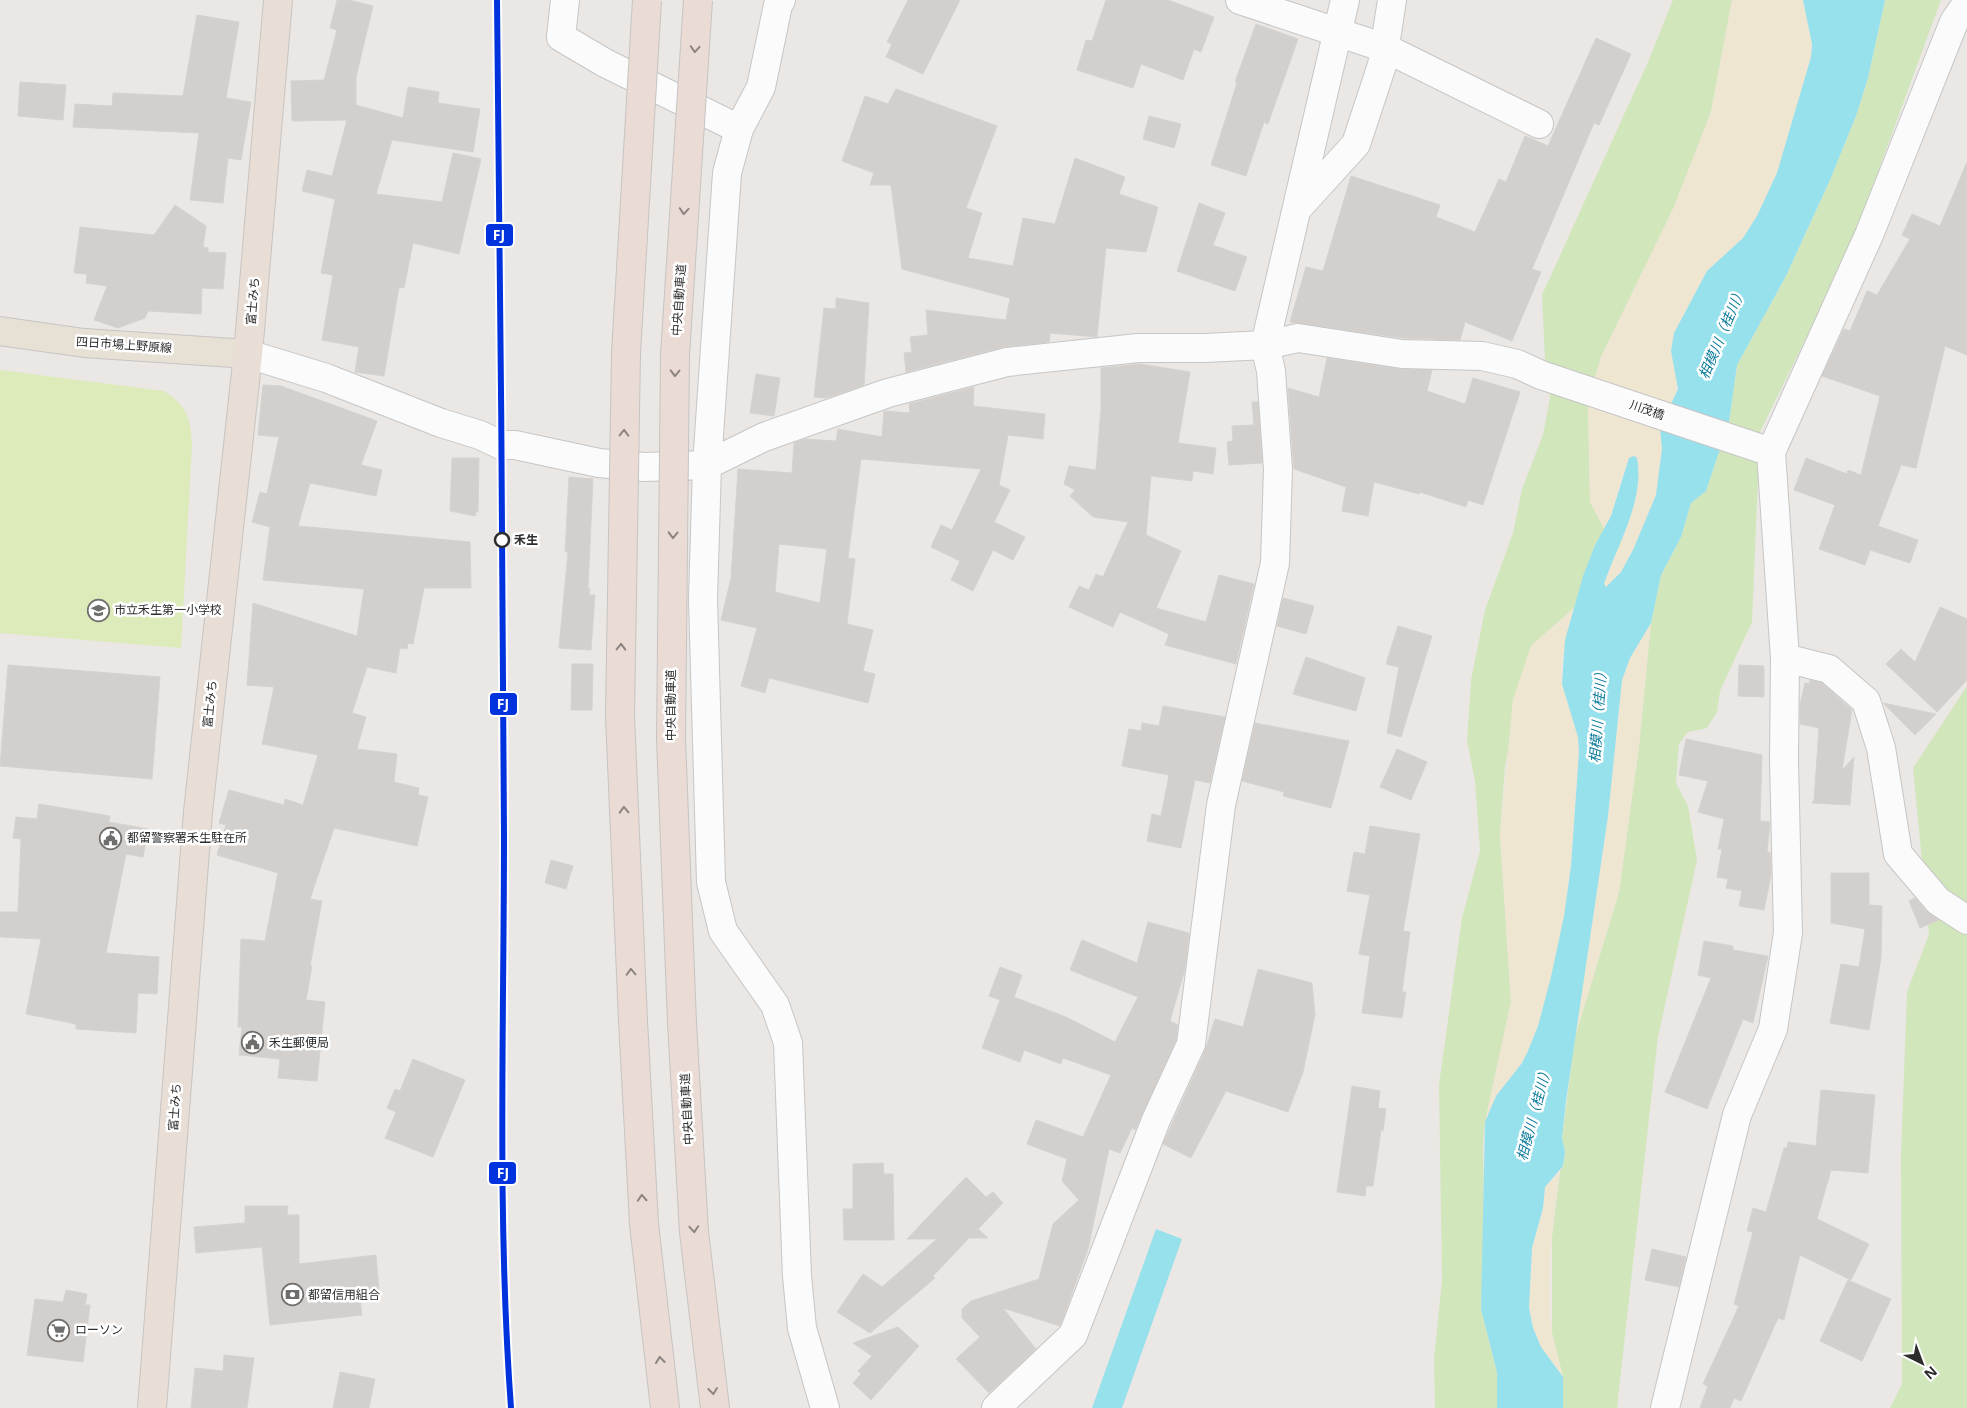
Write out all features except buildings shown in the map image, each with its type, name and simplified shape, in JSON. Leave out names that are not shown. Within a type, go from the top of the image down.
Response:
[{"type":"highway","name":"富士みち","points":[[152,1408],[198,812],[248,354],[278,0]]},
{"type":"highway","points":[[647,0],[626,353],[620,716],[644,1224],[666,1408]]},
{"type":"highway","name":"中央自動車道","points":[[698,0],[675,355],[671,739],[682,1023],[694,1232],[715,1408]]},
{"type":"main road","name":"四日市場上野原線","points":[[0,331],[84,343],[248,354]]},
{"type":"street","points":[[565,0],[561,37],[605,63],[739,129]]},
{"type":"street","points":[[781,0],[778,5],[761,87],[739,129],[727,173],[707,465],[703,599],[711,882],[723,931],[775,1005],[788,1043],[797,1276],[802,1328],[825,1408]]},
{"type":"street","points":[[1240,0],[1385,48],[1539,124]]},
{"type":"street","points":[[996,1408],[1073,1335],[1156,1120],[1191,1044],[1221,805],[1275,563],[1278,469],[1272,371],[1265,345],[1345,0]]},
{"type":"street","points":[[1297,209],[1356,144],[1382,65],[1392,0]]},
{"type":"street","points":[[1664,1408],[1737,1115],[1773,1029],[1788,933],[1784,760],[1785,658],[1762,449],[1869,236],[1954,22],[1967,3]]},
{"type":"street","name":"川茂橋","points":[[707,465],[764,437],[888,393],[1008,362],[1138,348],[1205,348],[1265,345],[1298,338],[1402,354],[1482,356],[1517,364],[1541,375],[1762,449]]},
{"type":"street","points":[[248,354],[326,378],[440,422],[480,435],[501,445],[516,445],[599,463],[644,467],[707,465]]},
{"type":"street","points":[[1785,658],[1830,669],[1866,701],[1881,748],[1898,854],[1938,901],[1967,920]]},
{"type":"green space","points":[[1673,0],[1732,0],[1711,112],[1674,207],[1601,357],[1588,402],[1590,502],[1605,530],[1595,545],[1574,608],[1531,646],[1505,766],[1500,834],[1511,1002],[1485,1122],[1483,1143],[1484,1234],[1481,1309],[1497,1372],[1497,1408],[1435,1408],[1434,1359],[1442,1280],[1439,1085],[1462,918],[1480,851],[1475,781],[1467,741],[1471,680],[1485,610],[1513,533],[1522,489],[1543,435],[1550,398],[1545,360],[1542,295],[1648,62]]},
{"type":"green space","points":[[1885,0],[1941,0],[1850,248],[1760,432],[1752,622],[1720,691],[1717,712],[1707,728],[1688,732],[1679,744],[1676,783],[1688,806],[1697,860],[1658,1037],[1617,1408],[1563,1408],[1563,1377],[1552,1333],[1552,1237],[1560,1171],[1563,1166],[1565,1152],[1562,1138],[1575,1037],[1619,892],[1639,746],[1651,623],[1661,575],[1681,537],[1691,503],[1706,491],[1729,422],[1737,365],[1786,276],[1830,180],[1856,116],[1868,78]]},
{"type":"green space","points":[[0,370],[164,391],[183,408],[189,420],[192,445],[181,648],[0,633]]},
{"type":"green space","points":[[1967,686],[1967,1408],[1890,1408],[1902,1384],[1901,1154],[1907,992],[1929,934],[1913,768]]},
{"type":"sand","points":[[1732,0],[1803,0],[1812,44],[1811,57],[1777,173],[1757,216],[1743,238],[1707,271],[1695,293],[1677,381],[1676,396],[1660,427],[1662,449],[1656,495],[1633,550],[1621,572],[1606,588],[1604,585],[1632,509],[1636,490],[1623,474],[1605,530],[1590,502],[1588,402],[1601,357],[1674,207],[1711,112]]},
{"type":"sand","points":[[1574,608],[1562,665],[1562,684],[1578,737],[1579,752],[1574,828],[1560,945],[1541,1020],[1527,1055],[1521,1066],[1492,1104],[1485,1122],[1511,1002],[1500,834],[1513,699],[1531,646]]},
{"type":"sand","points":[[1651,623],[1639,746],[1619,892],[1575,1037],[1608,816],[1622,680],[1630,658]]},
{"type":"sand","points":[[1560,1171],[1552,1231],[1550,1312],[1554,1343],[1563,1377],[1541,1347],[1533,1328],[1529,1308],[1532,1248],[1543,1208],[1545,1187]]},
{"type":"water","name":"相模川（桂川）","points":[[1803,0],[1885,0],[1868,78],[1856,116],[1830,180],[1786,276],[1737,365],[1729,422],[1706,491],[1691,503],[1681,537],[1661,575],[1651,623],[1630,658],[1622,680],[1608,816],[1566,1101],[1562,1138],[1565,1152],[1563,1166],[1545,1187],[1543,1208],[1532,1248],[1529,1308],[1533,1328],[1541,1347],[1563,1377],[1563,1408],[1497,1408],[1497,1372],[1481,1309],[1485,1122],[1496,1096],[1522,1063],[1538,1026],[1564,916],[1571,866],[1579,752],[1578,737],[1562,684],[1565,640],[1583,576],[1595,545],[1611,516],[1629,458],[1634,456],[1637,458],[1637,490],[1634,506],[1604,584],[1606,587],[1621,572],[1633,550],[1656,495],[1662,449],[1660,427],[1678,389],[1671,351],[1674,333],[1707,271],[1743,238],[1757,216],[1777,173],[1811,57],[1812,44]]},
{"type":"water","points":[[1156,1229],[1182,1239],[1122,1408],[1092,1408]]},
{"type":"transit line","name":"FJ","points":[[497,0],[504,731],[503,1193],[504,1265],[511,1408]]},
{"type":"place","name":"禾生","points":[[502,540]]},
{"type":"place","name":"市立禾生第一小学校","points":[[98,610]]},
{"type":"place","name":"都留警察署禾生駐在所","points":[[111,838]]},
{"type":"place","name":"禾生郵便局","points":[[253,1043]]},
{"type":"place","name":"都留信用組合","points":[[292,1295]]},
{"type":"place","name":"ローソン","points":[[59,1330]]}]
